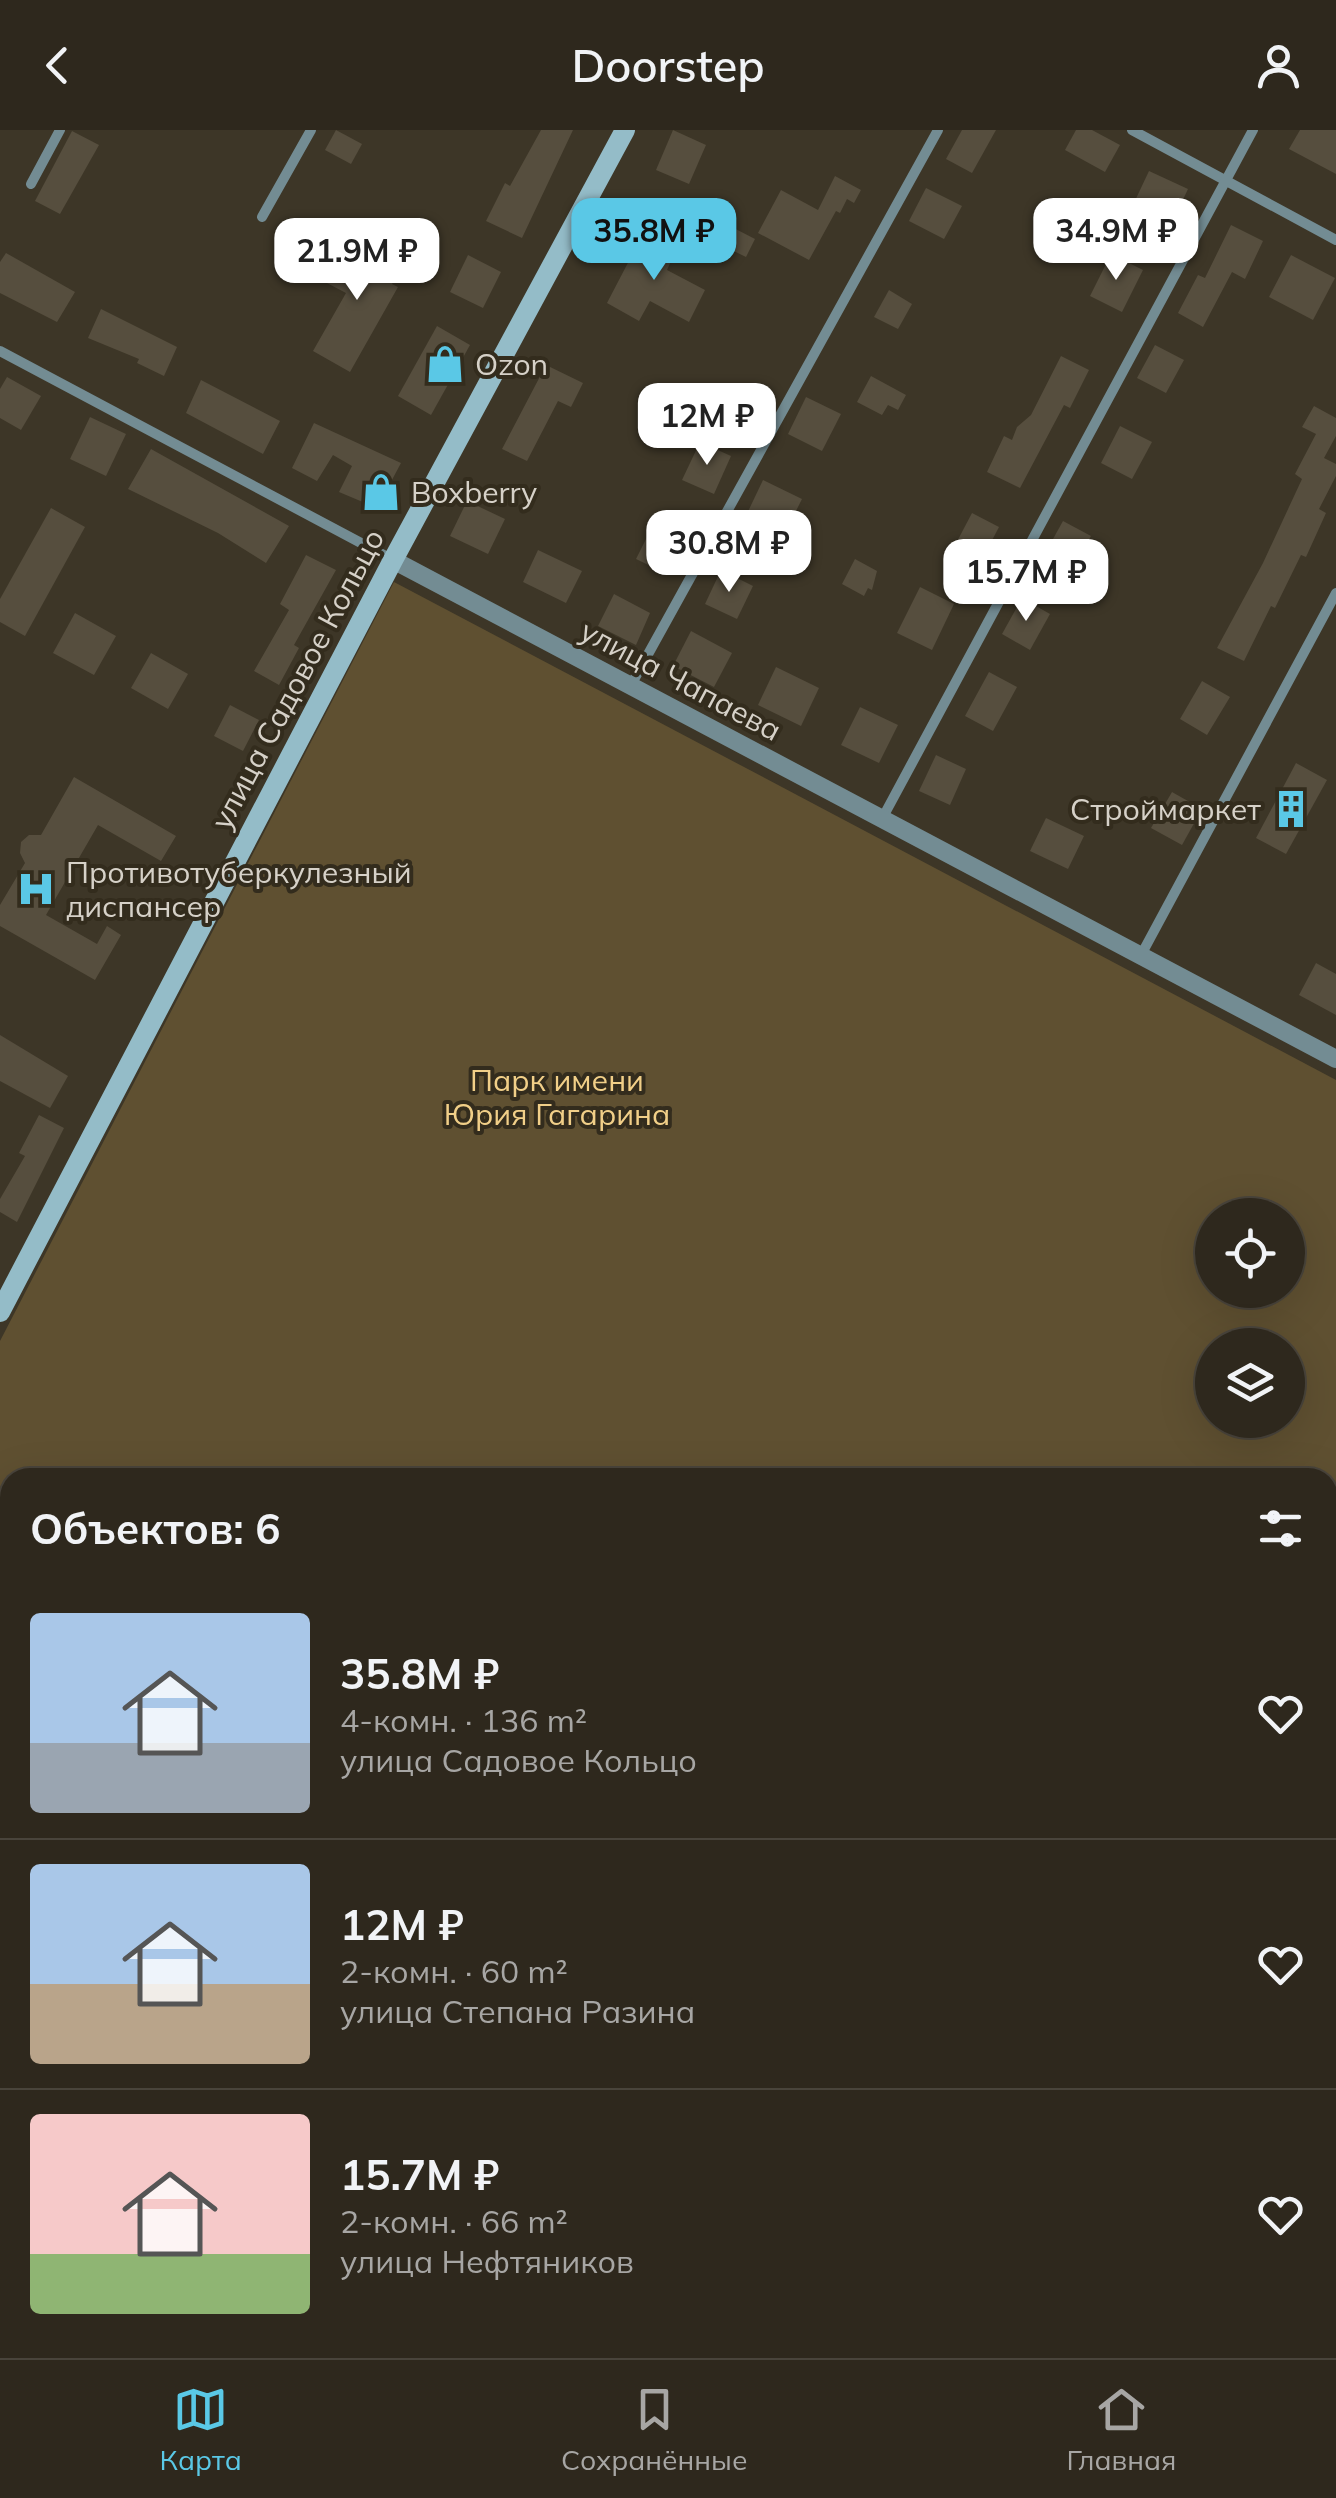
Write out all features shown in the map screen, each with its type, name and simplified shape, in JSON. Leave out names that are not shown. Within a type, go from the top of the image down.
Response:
[{"type":"main road","name":"улица Садовое Кольцо","points":[[0,1312],[393,560],[625,130]]},
{"type":"street","points":[[31,184],[60,130]]},
{"type":"street","points":[[262,217],[311,130]]},
{"type":"street","points":[[631,685],[938,130]]},
{"type":"street","points":[[1132,130],[1336,240]]},
{"type":"street","points":[[883,818],[1253,130]]},
{"type":"street","name":"улица Чапаева","points":[[0,351],[1336,1060]]},
{"type":"street","points":[[1140,958],[1336,594]]},
{"type":"green space","name":"Парк имени Юрия Гагарина","points":[[394,582],[1336,1080],[1336,1468],[0,1468],[0,1341]]},
{"type":"building","points":[[336,130],[362,144],[351,164],[325,150]]},
{"type":"building","points":[[541,130],[573,130],[522,238],[486,221],[505,183],[510,186]]},
{"type":"building","points":[[673,130],[706,145],[689,184],[656,170]]},
{"type":"building","points":[[962,130],[996,130],[972,173],[946,159]]},
{"type":"building","points":[[1076,130],[1092,130],[1120,145],[1105,172],[1065,150]]},
{"type":"building","points":[[1300,130],[1336,130],[1336,174],[1289,149]]},
{"type":"building","points":[[72,131],[99,145],[60,214],[35,201]]},
{"type":"building","points":[[1149,171],[1188,189],[1171,225],[1132,207]]},
{"type":"building","points":[[835,176],[861,190],[854,203],[847,199],[840,213],[836,211],[809,260],[758,233],[781,190],[818,210]]},
{"type":"building","points":[[926,188],[962,206],[944,239],[909,221]]},
{"type":"building","points":[[722,222],[755,239],[746,257],[713,241]]},
{"type":"building","points":[[1231,225],[1263,241],[1245,279],[1232,272],[1203,327],[1178,313],[1198,275],[1205,278]]},
{"type":"building","points":[[644,232],[676,250],[667,270],[705,290],[689,322],[650,301],[639,321],[607,303]]},
{"type":"building","points":[[350,238],[402,267],[392,284],[398,287],[350,372],[313,351],[346,293],[325,282]]},
{"type":"building","points":[[6,253],[75,292],[57,322],[0,293],[0,262]]},
{"type":"building","points":[[1111,254],[1143,270],[1122,312],[1090,296]]},
{"type":"building","points":[[468,255],[501,272],[483,308],[450,292]]},
{"type":"building","points":[[1291,255],[1335,278],[1313,320],[1269,297]]},
{"type":"building","points":[[889,290],[912,304],[898,329],[874,317]]},
{"type":"building","points":[[101,309],[177,347],[164,376],[137,363],[139,359],[88,338]]},
{"type":"building","points":[[437,326],[470,345],[431,415],[398,396]]},
{"type":"building","points":[[1155,345],[1184,360],[1166,393],[1137,378]]},
{"type":"building","points":[[1061,356],[1089,370],[1070,408],[1064,405],[1020,488],[987,472],[1004,436],[1012,440],[1017,427],[1031,415]]},
{"type":"building","points":[[546,365],[583,383],[571,407],[558,401],[527,461],[502,449]]},
{"type":"building","points":[[871,376],[906,395],[898,410],[888,405],[882,415],[857,402]]},
{"type":"building","points":[[7,377],[41,396],[21,430],[0,418],[0,389]]},
{"type":"building","points":[[201,380],[280,421],[263,454],[186,413]]},
{"type":"building","points":[[806,397],[841,414],[822,451],[788,434]]},
{"type":"building","points":[[1314,406],[1336,418],[1336,436],[1324,458],[1336,464],[1336,476],[1319,509],[1326,513],[1306,557],[1301,555],[1244,661],[1217,648],[1302,479],[1295,474],[1316,434],[1302,427]]},
{"type":"building","points":[[90,417],[126,434],[106,476],[70,459]]},
{"type":"building","points":[[314,423],[401,463],[377,508],[339,492],[352,466],[333,455],[317,481],[292,468]]},
{"type":"building","points":[[1120,426],[1152,442],[1132,479],[1101,463]]},
{"type":"building","points":[[700,442],[731,456],[714,494],[682,480]]},
{"type":"building","points":[[151,449],[289,526],[266,563],[218,533],[128,489]]},
{"type":"building","points":[[763,480],[802,499],[781,541],[743,522]]},
{"type":"building","points":[[467,501],[505,519],[488,554],[450,536]]},
{"type":"building","points":[[51,508],[85,527],[25,636],[0,622],[0,599]]},
{"type":"building","points":[[972,513],[999,527],[979,565],[952,551]]},
{"type":"building","points":[[658,515],[689,531],[667,574],[636,559]]},
{"type":"building","points":[[1063,521],[1091,536],[1071,573],[1043,557]]},
{"type":"building","points":[[538,550],[582,571],[566,603],[523,582]]},
{"type":"building","points":[[306,555],[336,570],[294,645],[299,648],[279,685],[254,671],[289,610],[280,604]]},
{"type":"building","points":[[855,559],[877,571],[872,590],[868,588],[864,596],[842,584]]},
{"type":"building","points":[[721,570],[753,586],[737,619],[705,604]]},
{"type":"building","points":[[920,587],[954,604],[932,650],[897,633]]},
{"type":"building","points":[[614,594],[650,613],[636,645],[598,626]]},
{"type":"building","points":[[1022,598],[1050,614],[1030,650],[1002,634]]},
{"type":"building","points":[[75,613],[116,636],[94,675],[53,653]]},
{"type":"building","points":[[691,631],[732,653],[714,687],[673,666]]},
{"type":"building","points":[[151,653],[188,674],[168,709],[131,688]]},
{"type":"building","points":[[776,667],[819,688],[801,726],[758,705]]},
{"type":"building","points":[[989,672],[1017,687],[993,731],[965,716]]},
{"type":"building","points":[[1202,681],[1230,697],[1207,735],[1180,719]]},
{"type":"building","points":[[230,705],[259,720],[243,751],[214,736]]},
{"type":"building","points":[[860,707],[898,725],[879,763],[841,745]]},
{"type":"building","points":[[936,755],[966,769],[950,805],[919,791]]},
{"type":"building","name":"Строймаркет","points":[[1296,763],[1327,780],[1286,854],[1256,838]]},
{"type":"building","name":"Противотуберкулезный диспансер","points":[[74,777],[176,836],[161,861],[98,825],[46,915],[97,944],[107,926],[121,935],[95,980],[0,926],[0,905],[25,863],[20,853],[21,842],[29,835],[41,835]]},
{"type":"building","points":[[1172,792],[1202,809],[1182,845],[1151,828]]},
{"type":"building","points":[[1046,818],[1084,836],[1068,869],[1030,851]]},
{"type":"building","points":[[1316,963],[1336,974],[1336,1015],[1299,995]]},
{"type":"building","points":[[0,1035],[68,1076],[50,1108],[0,1081]]},
{"type":"building","points":[[39,1115],[64,1128],[17,1222],[0,1212],[0,1199],[25,1156],[19,1153]]},
{"type":"place","name":"Ozon","points":[[445,364]]},
{"type":"place","name":"Boxberry","points":[[381,492]]},
{"type":"place","name":"Строймаркет","points":[[1291,809]]},
{"type":"place","name":"Противотуберкулезный диспансер","points":[[36,889]]}]
